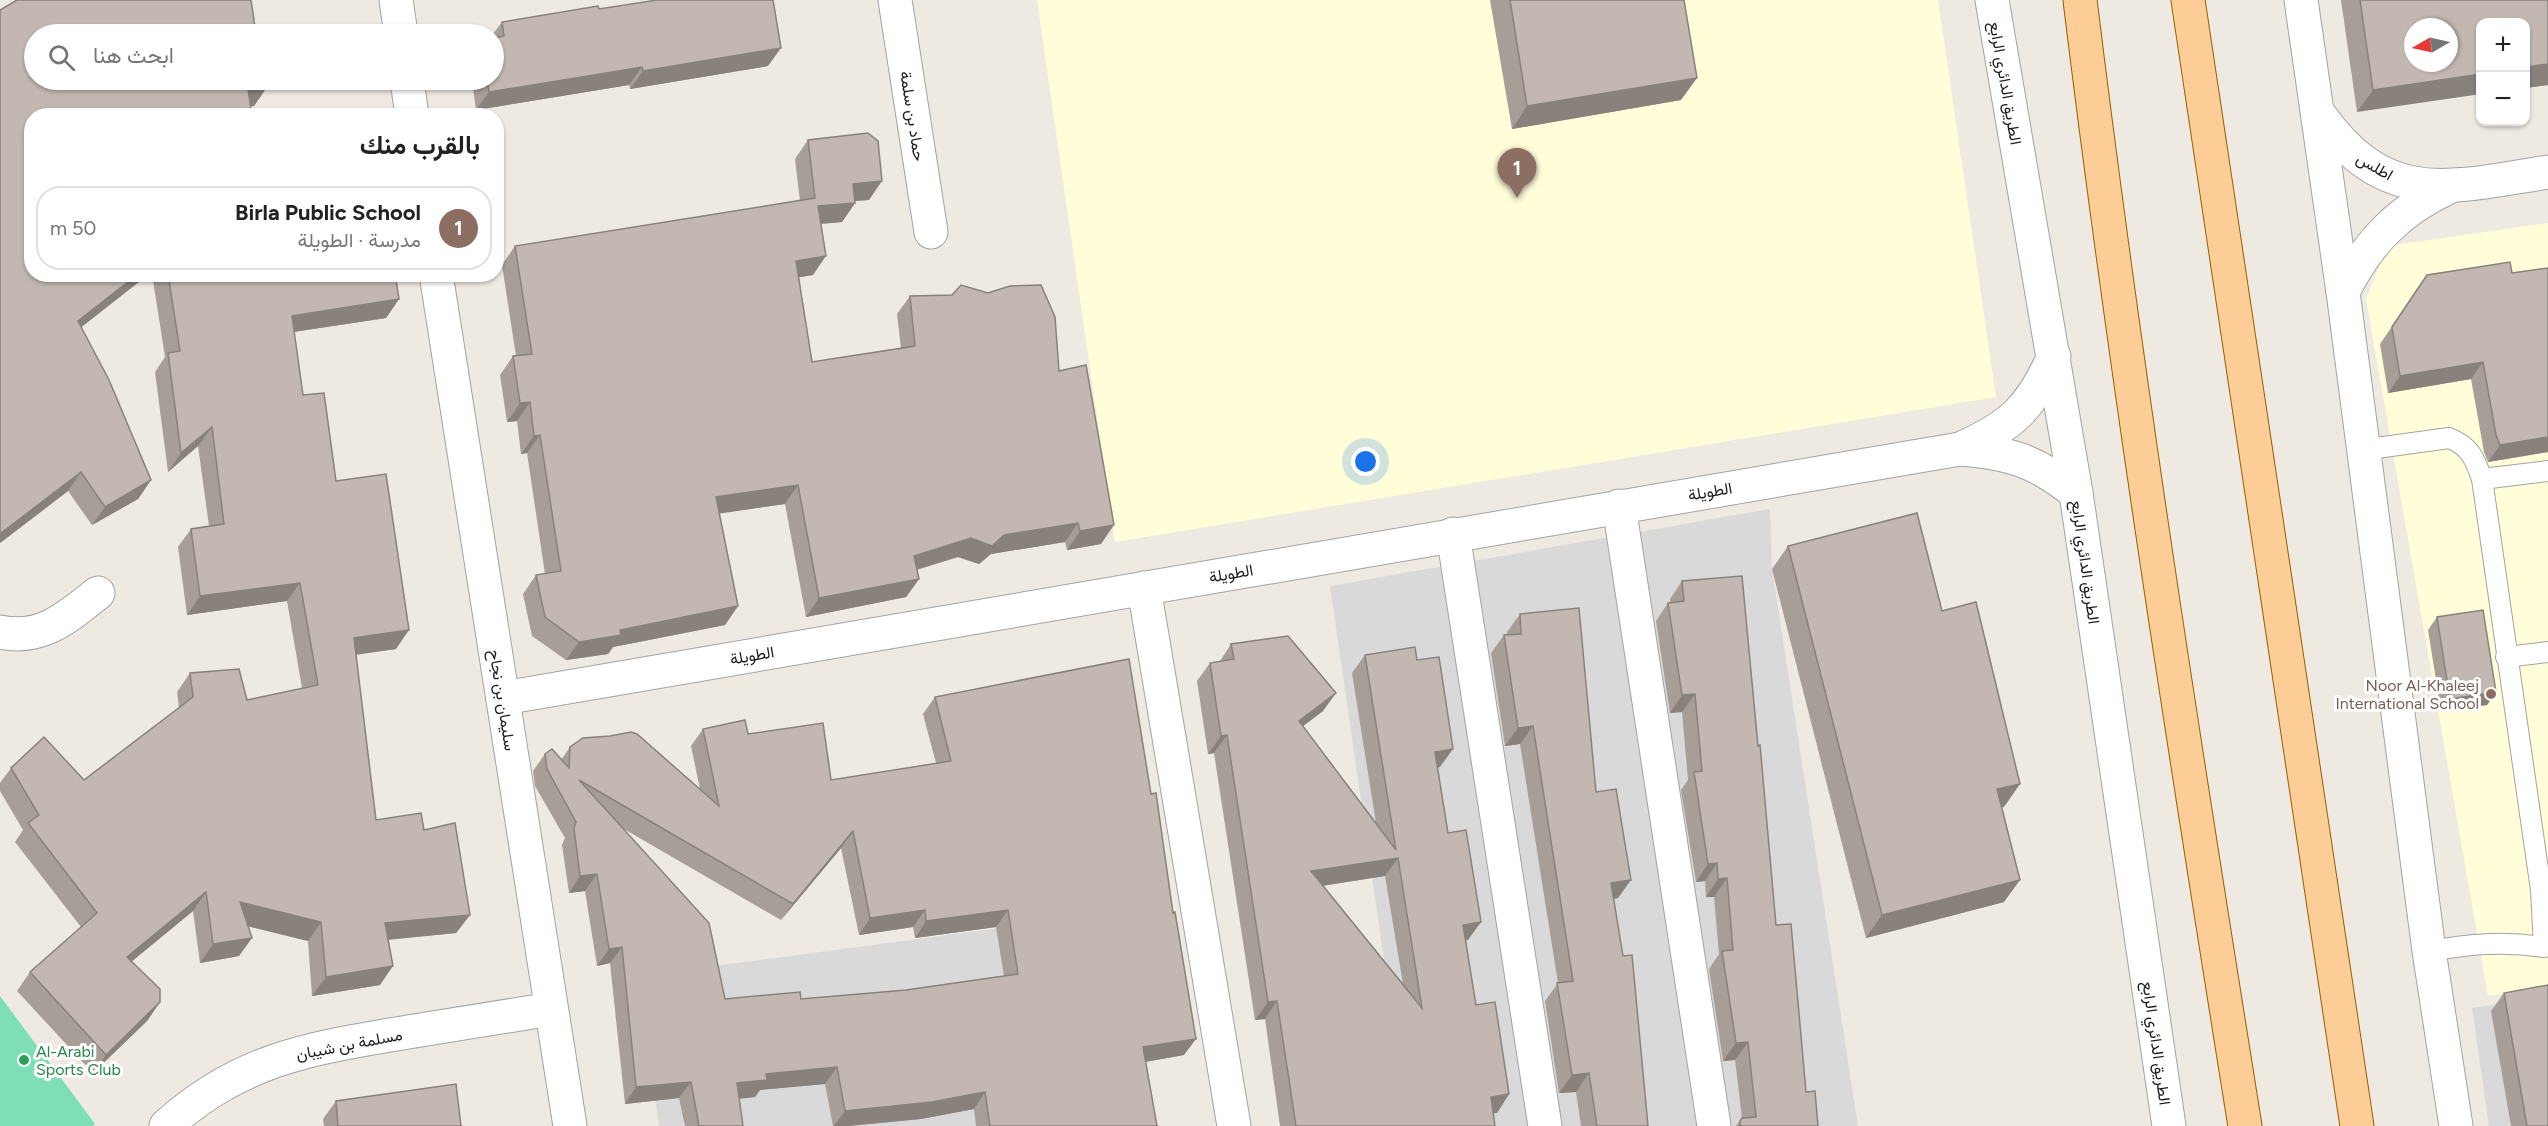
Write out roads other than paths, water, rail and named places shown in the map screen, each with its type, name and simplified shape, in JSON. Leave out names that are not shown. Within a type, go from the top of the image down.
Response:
[{"type":"main road","points":[[2080,0],[2108,225],[2245,1126]]},
{"type":"main road","points":[[2188,0],[2357,1126]]},
{"type":"street","points":[[396,0],[400,24]]},
{"type":"street","name":"حماد بن سلمة","points":[[895,0],[931,232]]},
{"type":"street","name":"الطريق الدائري الرابع","points":[[1992,0],[2076,493],[2169,1126]]},
{"type":"street","points":[[2301,0],[2319,113],[2429,951],[2456,1126]]},
{"type":"street","points":[[408,90],[411,108]]},
{"type":"street","name":"اطلس","points":[[2319,113],[2334,135],[2352,153],[2374,168],[2397,179],[2423,185],[2449,187],[2548,172]]},
{"type":"street","name":"اطلس","points":[[2343,292],[2369,248],[2385,229],[2425,198],[2449,187]]},
{"type":"street","name":"سليمان بن نجاح","points":[[437,282],[570,1126]]},
{"type":"street","name":"الطويلة","points":[[1960,449],[1991,435],[2018,414],[2040,387],[2054,356]]},
{"type":"street","name":"الطويلة","points":[[503,698],[1960,449],[1992,451],[2023,459],[2051,473],[2076,493]]},
{"type":"street","points":[[1619,506],[1714,1126]]},
{"type":"street","points":[[1454,534],[1545,1126]]},
{"type":"street","points":[[1144,588],[1234,1126]]},
{"type":"street","points":[[0,632],[17,636],[58,625],[98,593]]},
{"type":"street","name":"مسلمة بن شيبان","points":[[166,1126],[187,1107],[229,1080],[274,1059],[322,1046],[551,1009]]},
{"type":"lane","points":[[2362,450],[2449,438],[2460,442],[2470,450],[2482,479],[2541,890],[2546,947],[2510,942],[2477,943],[2429,951]]},
{"type":"lane","points":[[2482,479],[2548,471]]},
{"type":"lane","points":[[2506,657],[2548,652]]},
{"type":"place","name":"Birla Public School","points":[[1517,198]]},
{"type":"place","name":"Noor Al-Khaleej International School","points":[[2491,694]]},
{"type":"place","name":"Al-Arabi Sports Club","points":[[24,1060]]}]
